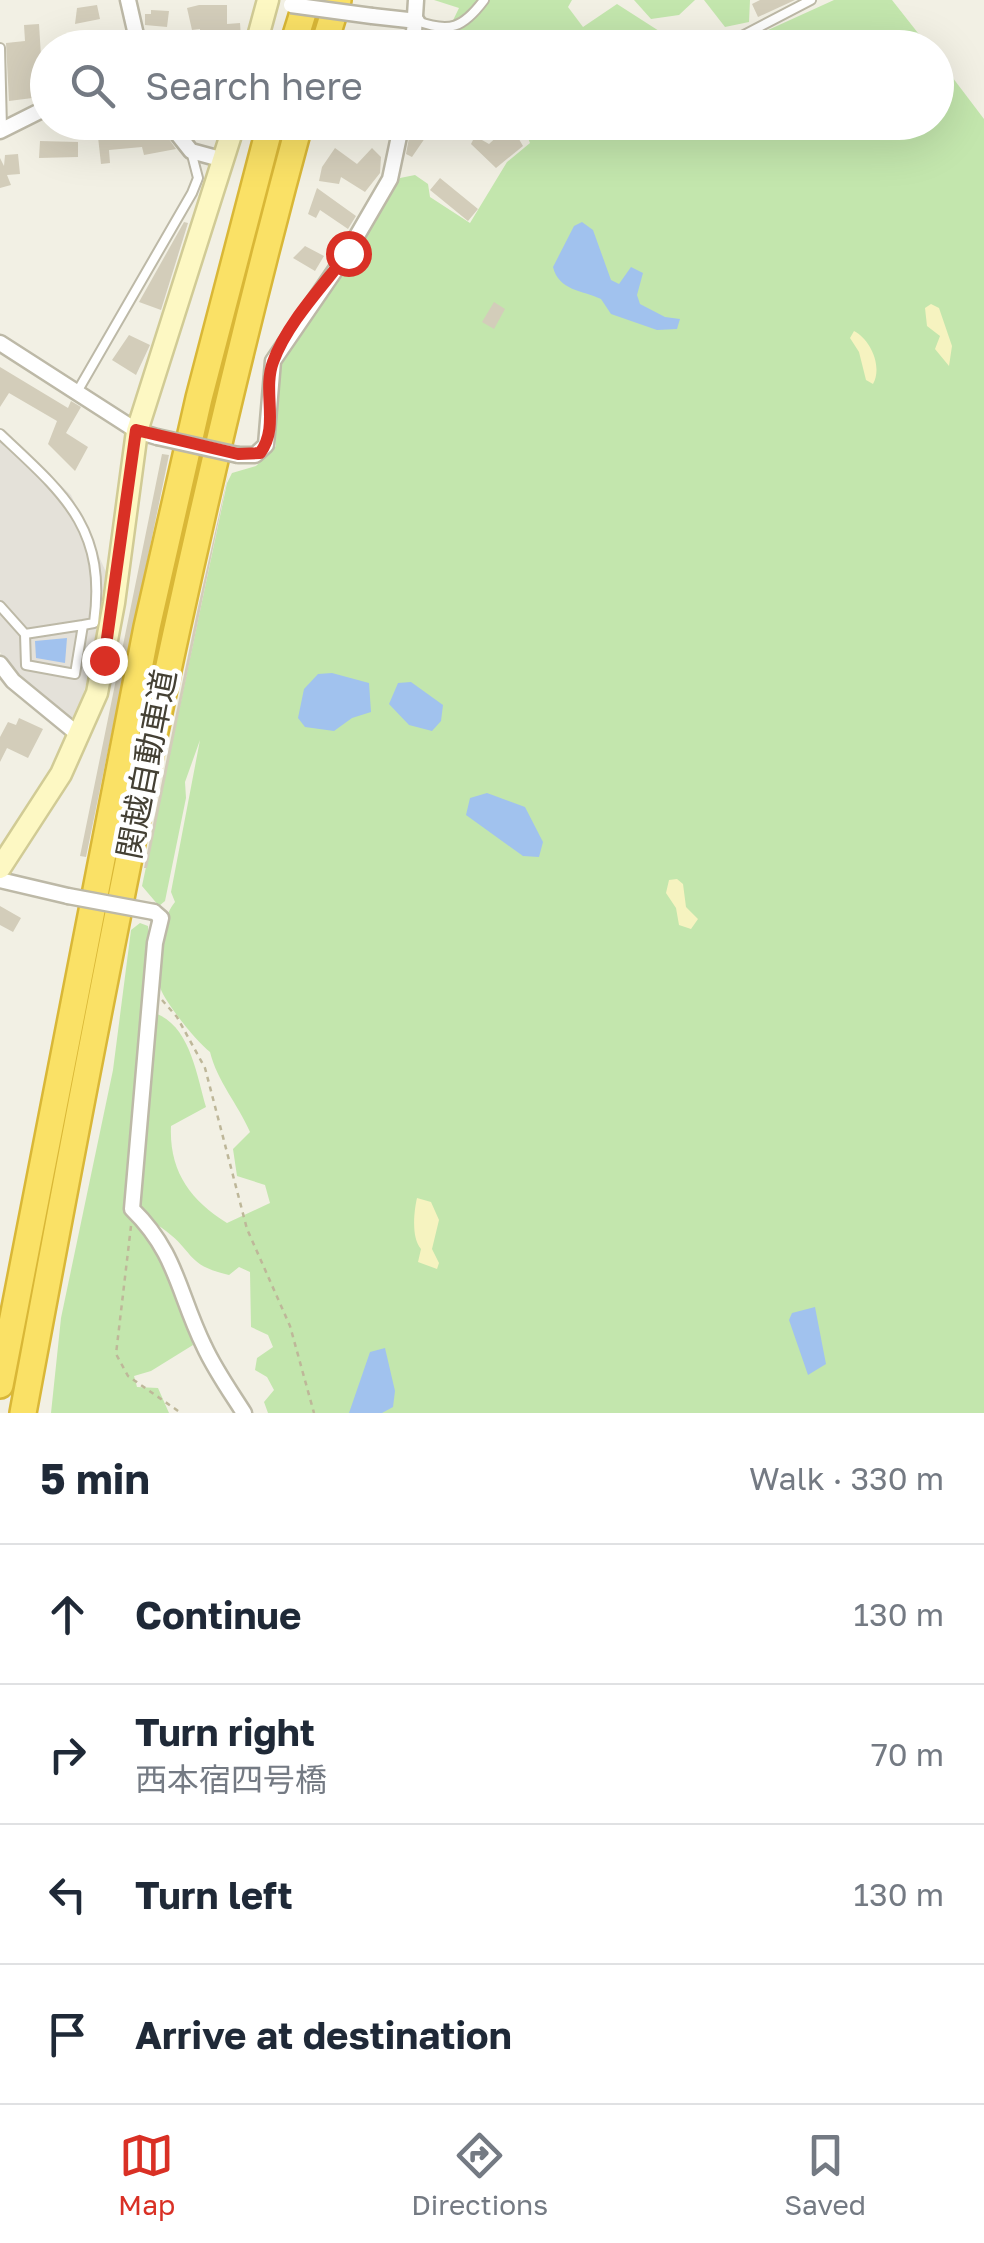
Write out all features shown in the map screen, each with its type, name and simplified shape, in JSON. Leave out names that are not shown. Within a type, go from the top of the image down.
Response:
[{"type":"highway","points":[[329,30],[338,0]]},
{"type":"highway","points":[[295,30],[299,2]]},
{"type":"highway","name":"関越自動車道","points":[[0,1385],[76,1013],[147,627],[199,398],[266,140]]},
{"type":"highway","name":"関越自動車道","points":[[23,1413],[165,670],[226,402],[295,140]]},
{"type":"street","points":[[128,0],[135,30]]},
{"type":"street","points":[[259,30],[265,0],[417,21]]},
{"type":"street","points":[[416,0],[416,30]]},
{"type":"street","points":[[1,130],[30,115]]},
{"type":"street","points":[[182,140],[191,151],[224,160]]},
{"type":"street","points":[[0,868],[61,774],[80,736],[104,660],[147,434],[229,140]]},
{"type":"street","points":[[0,344],[147,434],[255,455],[266,445],[273,361],[348,253],[390,180],[398,140]]},
{"type":"street","points":[[0,664],[13,681],[80,736]]},
{"type":"street","points":[[0,880],[154,912],[161,918],[151,988],[132,1209],[158,1234],[177,1271],[202,1344],[244,1413]]},
{"type":"lane","points":[[417,21],[440,29],[456,28],[467,23],[484,0]]},
{"type":"lane","points":[[754,30],[811,0]]},
{"type":"lane","points":[[0,48],[1,130]]},
{"type":"lane","points":[[77,392],[192,194],[198,178],[191,151]]},
{"type":"lane","points":[[0,434],[72,506],[100,578],[94,622],[25,634]]},
{"type":"lane","points":[[0,606],[25,634],[26,665],[75,674],[83,626]]},
{"type":"path","points":[[151,988],[177,1017],[206,1068],[246,1228],[290,1326],[314,1413]]},
{"type":"path","points":[[132,1209],[116,1354],[128,1376],[181,1413]]},
{"type":"shaded area","points":[[0,429],[71,495],[106,572],[90,671],[75,722],[19,679],[0,652]]},
{"type":"green space","points":[[434,0],[572,0],[568,7],[583,27],[617,4],[658,30],[448,30],[459,8]]},
{"type":"green space","points":[[634,0],[695,0],[679,15],[651,19]]},
{"type":"green space","points":[[704,0],[750,0],[749,22],[725,27]]},
{"type":"green space","points":[[834,0],[892,0],[916,30],[768,30]]},
{"type":"green space","points":[[954,79],[984,119],[984,1413],[268,1413],[264,1402],[274,1390],[267,1377],[255,1370],[257,1358],[273,1347],[268,1335],[251,1327],[250,1272],[239,1267],[229,1275],[205,1267],[145,1214],[140,1204],[136,1188],[150,1038],[157,1014],[168,1020],[185,1041],[206,1107],[171,1126],[174,1157],[184,1183],[202,1204],[227,1223],[270,1203],[265,1185],[237,1176],[233,1149],[250,1132],[210,1052],[162,992],[157,971],[165,920],[175,902],[171,892],[200,740],[185,782],[186,798],[165,901],[159,906],[142,886],[227,483],[232,473],[256,466],[276,446],[274,409],[282,356],[365,237],[400,178],[415,175],[428,184],[430,197],[470,223],[507,162],[529,140],[954,140]]},
{"type":"green space","points":[[140,923],[148,926],[149,940],[137,1132],[124,1206],[147,1228],[153,1248],[177,1277],[193,1345],[151,1371],[134,1376],[137,1387],[158,1388],[169,1413],[51,1413],[61,1318],[113,1070],[131,930]]},
{"type":"sand","points":[[931,304],[939,308],[952,346],[949,366],[935,349],[940,336],[927,326],[925,308]]},
{"type":"sand","points":[[854,331],[873,354],[873,384],[866,380],[859,352],[850,338]]},
{"type":"sand","points":[[677,879],[683,884],[686,907],[698,919],[691,929],[679,925],[676,908],[666,893],[669,880]]},
{"type":"sand","points":[[417,1198],[431,1202],[439,1220],[432,1249],[439,1263],[437,1269],[418,1262],[421,1249],[414,1224]]},
{"type":"water","points":[[582,222],[593,230],[611,280],[619,284],[631,267],[643,273],[637,295],[640,304],[665,317],[680,319],[677,329],[657,330],[611,314],[601,299],[560,281],[553,267],[574,226]]},
{"type":"water","points":[[67,638],[65,663],[36,658],[35,641]]},
{"type":"water","points":[[332,673],[369,683],[371,712],[352,718],[334,731],[305,727],[298,718],[304,689],[318,674]]},
{"type":"water","points":[[411,682],[443,705],[441,721],[432,731],[409,725],[389,704],[398,683]]},
{"type":"water","points":[[487,793],[525,807],[543,842],[539,857],[523,856],[466,815],[470,798]]},
{"type":"water","points":[[815,1307],[826,1364],[808,1375],[789,1320],[792,1313]]},
{"type":"water","points":[[385,1348],[395,1391],[393,1407],[382,1413],[349,1413],[370,1352]]},
{"type":"building","points":[[760,0],[795,0],[758,17],[752,4]]},
{"type":"building","points":[[97,5],[100,19],[75,24],[77,8]]},
{"type":"building","points":[[227,5],[227,24],[240,23],[240,30],[192,30],[187,8]]},
{"type":"building","points":[[151,10],[169,11],[167,27],[145,25],[145,14],[151,14]]},
{"type":"building","points":[[39,24],[39,30],[30,30],[30,98],[9,101],[6,43],[25,41],[24,25]]},
{"type":"building","points":[[98,140],[170,140],[176,149],[144,155],[142,147],[109,150],[110,163],[101,164]]},
{"type":"building","points":[[409,140],[424,140],[412,157],[406,154]]},
{"type":"building","points":[[473,140],[482,140],[489,144],[493,140],[520,140],[523,146],[496,168],[471,144]]},
{"type":"building","points":[[40,141],[78,142],[78,157],[39,158]]},
{"type":"building","points":[[335,148],[357,164],[372,148],[381,157],[380,173],[365,192],[341,177],[339,184],[319,181],[322,167]]},
{"type":"building","points":[[18,154],[20,174],[7,175],[11,185],[0,188],[0,158],[4,166],[5,155]]},
{"type":"building","points":[[440,178],[478,209],[468,221],[430,190]]},
{"type":"building","points":[[317,188],[356,216],[348,229],[320,210],[316,218],[308,214]]},
{"type":"building","points":[[184,222],[188,223],[161,310],[139,302]]},
{"type":"building","points":[[305,246],[324,256],[315,271],[293,258]]},
{"type":"building","points":[[494,302],[505,309],[494,329],[482,322]]},
{"type":"building","points":[[129,335],[150,345],[136,375],[112,360]]},
{"type":"building","points":[[0,367],[68,408],[71,401],[81,407],[66,433],[88,447],[75,471],[48,444],[57,421],[9,393],[0,407]]},
{"type":"building","points":[[162,454],[169,455],[86,857],[80,856]]},
{"type":"building","points":[[229,471],[147,868],[144,868],[198,607]]},
{"type":"building","points":[[19,718],[43,729],[28,758],[7,748],[0,762],[0,737],[8,722],[16,725]]},
{"type":"building","points":[[0,906],[21,918],[13,932],[0,925]]},
{"type":"route","points":[[104,660],[136,430],[248,456],[260,453],[269,438],[268,385],[273,361],[348,253]]}]
